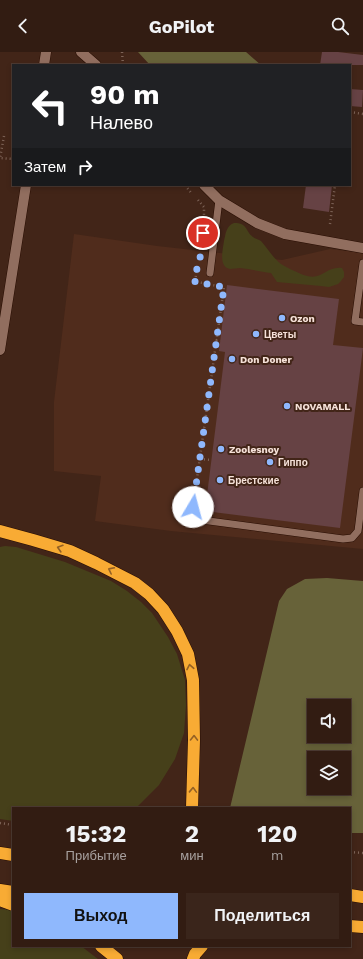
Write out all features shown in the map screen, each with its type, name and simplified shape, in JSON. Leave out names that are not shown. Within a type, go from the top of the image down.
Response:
[{"type":"highway","points":[[0,531],[70,551],[96,563],[135,583],[149,594],[163,609],[177,631],[188,654],[193,680],[194,740],[192,807]]},
{"type":"highway","points":[[0,853],[12,855]]},
{"type":"highway","points":[[0,890],[12,892]]},
{"type":"highway","points":[[351,895],[363,897]]},
{"type":"highway","points":[[0,900],[12,905]]},
{"type":"highway","points":[[351,926],[363,927]]},
{"type":"highway","points":[[102,947],[117,959]]},
{"type":"highway","points":[[193,959],[201,947]]},
{"type":"street","points":[[44,64],[46,52]]},
{"type":"street","points":[[81,52],[95,64]]},
{"type":"street","points":[[0,350],[26,186]]},
{"type":"street","points":[[205,186],[219,200],[257,223],[285,234],[363,248]]},
{"type":"lane","points":[[210,273],[219,200]]},
{"type":"lane","points":[[363,263],[356,321],[363,322]]},
{"type":"lane","points":[[179,517],[343,539],[352,538],[358,531],[363,491]]},
{"type":"path","points":[[122,52],[123,64]]},
{"type":"path","points":[[351,112],[363,114]]},
{"type":"path","points":[[4,136],[0,158],[12,159]]},
{"type":"path","points":[[186,186],[204,207],[203,220]]},
{"type":"path","points":[[330,224],[335,186]]},
{"type":"path","points":[[193,507],[224,287],[195,282],[199,261]]},
{"type":"path","points":[[216,340],[220,341]]},
{"type":"path","points":[[200,459],[211,460]]},
{"type":"path","points":[[0,823],[12,825]]},
{"type":"path","points":[[351,852],[363,853]]},
{"type":"shaded area","points":[[138,52],[246,52],[260,64],[149,64]]},
{"type":"shaded area","points":[[234,223],[242,224],[250,235],[261,241],[278,262],[288,268],[301,274],[314,277],[319,276],[331,269],[342,268],[344,277],[338,284],[329,287],[277,282],[271,273],[244,268],[226,268],[222,257],[224,241],[228,228]]},
{"type":"shaded area","points":[[74,234],[157,246],[282,260],[330,249],[363,253],[363,549],[171,531],[95,521],[101,476],[54,471],[54,402]]},
{"type":"shaded area","points":[[0,547],[16,547],[65,562],[111,581],[127,591],[152,613],[177,654],[185,680],[186,705],[184,733],[175,759],[159,785],[137,807],[12,807],[12,821],[0,819]]},
{"type":"shaded area","points":[[327,578],[363,581],[363,833],[351,833],[351,807],[230,807],[279,601],[287,589],[305,579]]},
{"type":"shaded area","points":[[0,909],[12,910],[12,947],[82,947],[98,959],[0,959]]},
{"type":"building","points":[[322,52],[363,55],[363,65],[320,64]]},
{"type":"building","points":[[351,89],[363,90],[362,107],[351,106]]},
{"type":"building","points":[[306,186],[332,186],[329,212],[303,208]]},
{"type":"building","name":"NOVAMALL","points":[[227,285],[339,299],[333,345],[363,348],[340,528],[205,511],[225,352],[219,351]]},
{"type":"place","name":"Ozon","points":[[282,318]]},
{"type":"place","name":"Цветы","points":[[256,334]]},
{"type":"place","name":"Don Doner","points":[[232,359]]},
{"type":"place","name":"NOVAMALL","points":[[287,406]]},
{"type":"place","name":"Zoolesnoy","points":[[221,449]]},
{"type":"place","name":"Гиппо","points":[[270,462]]},
{"type":"place","name":"Брестские","points":[[220,480]]},
{"type":"route","points":[[193,507],[224,287],[195,282],[201,254],[203,233]]}]
